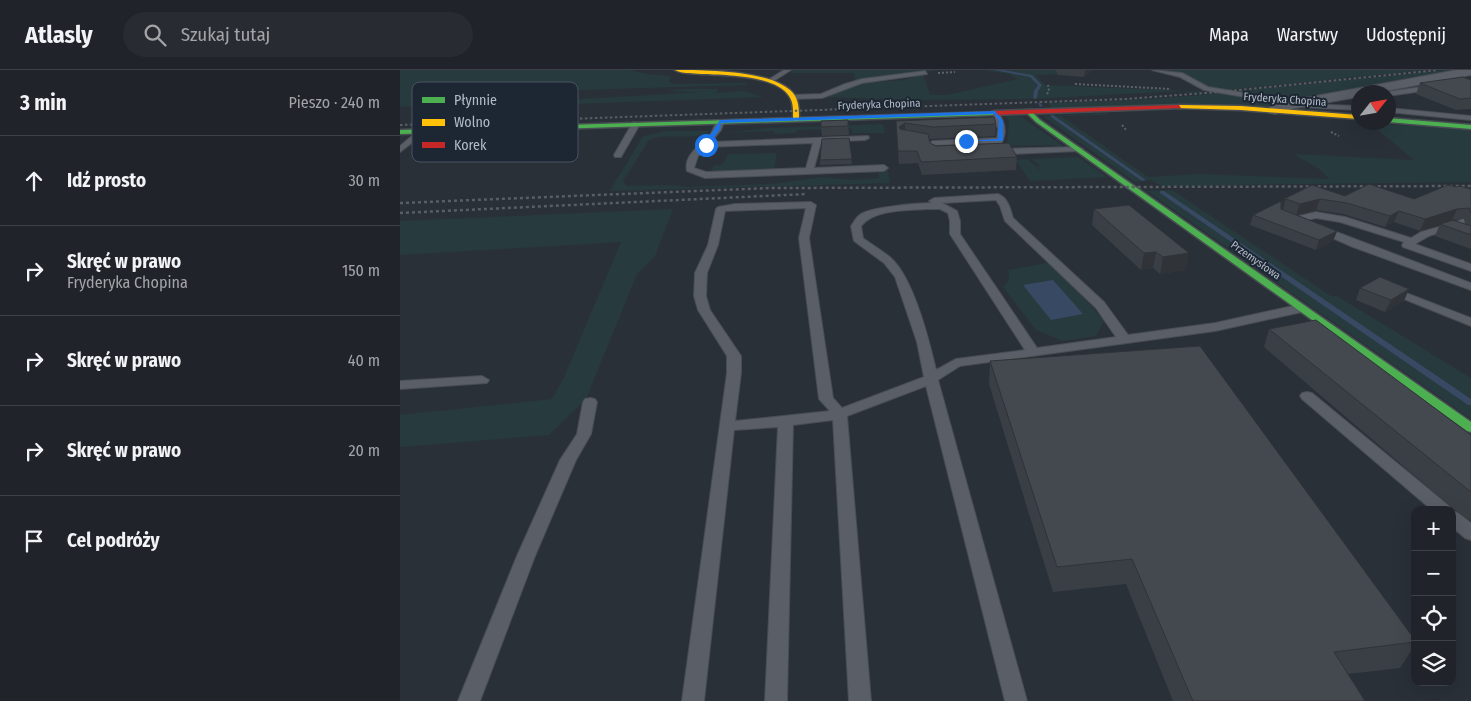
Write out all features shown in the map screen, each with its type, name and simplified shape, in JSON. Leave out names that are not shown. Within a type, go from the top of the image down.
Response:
[{"type":"street","points":[[677,70],[770,81],[786,88],[793,97],[796,119]]},
{"type":"street","points":[[1396,85],[1471,71]]},
{"type":"street","points":[[1275,110],[1351,95]]},
{"type":"street","name":"Fryderyka Chopina","points":[[578,126],[1178,106],[1275,110],[1351,116]]},
{"type":"street","name":"Przemysłowa","points":[[1028,111],[1038,121],[1471,428]]},
{"type":"street","points":[[1396,121],[1471,127]]},
{"type":"lane","points":[[770,81],[788,70]]},
{"type":"lane","points":[[1155,70],[1186,76],[1206,90],[1269,99],[1295,106],[1351,108]]},
{"type":"lane","points":[[793,97],[822,96],[847,85],[862,81],[925,74]]},
{"type":"lane","points":[[1451,74],[1471,81]]},
{"type":"lane","points":[[1396,93],[1471,81]]},
{"type":"lane","points":[[1317,106],[1351,100]]},
{"type":"lane","points":[[1396,111],[1471,118]]},
{"type":"lane","points":[[992,152],[1001,140],[1001,121],[995,112]]},
{"type":"lane","points":[[720,122],[718,129],[706,145],[694,152],[690,161],[690,169],[704,175],[884,168]]},
{"type":"lane","points":[[618,155],[636,124]]},
{"type":"lane","points":[[706,145],[865,138]]},
{"type":"lane","points":[[400,150],[412,140]]},
{"type":"lane","points":[[809,172],[818,140]]},
{"type":"lane","points":[[936,155],[929,143],[1001,140]]},
{"type":"lane","points":[[978,153],[1079,149]]},
{"type":"lane","points":[[912,208],[923,202],[998,197],[1005,206],[1008,219],[1100,305],[1124,339]]},
{"type":"lane","points":[[1016,701],[931,379],[923,342],[900,276],[888,261],[858,239],[856,226],[864,216],[876,212],[942,206],[952,211],[955,221],[955,234],[1033,352]]},
{"type":"lane","points":[[693,701],[734,373],[734,356],[704,310],[700,296],[701,273],[713,245],[721,210],[735,207],[811,207],[804,238],[826,399],[840,414],[860,701]]},
{"type":"lane","points":[[1294,220],[1316,214],[1342,219],[1413,242]]},
{"type":"lane","points":[[1282,215],[1351,241],[1356,245],[1471,287]]},
{"type":"lane","points":[[1471,218],[1466,225],[1447,226],[1425,234],[1407,245],[1471,268]]},
{"type":"lane","points":[[1447,226],[1471,234]]},
{"type":"lane","points":[[1383,287],[1471,322]]},
{"type":"lane","points":[[728,426],[814,419],[840,414],[931,379],[956,363],[1215,326],[1302,308]]},
{"type":"lane","points":[[400,385],[482,380]]},
{"type":"lane","points":[[1307,396],[1438,506]]},
{"type":"lane","points":[[469,701],[526,556],[568,460],[584,434],[590,402]]},
{"type":"lane","points":[[776,701],[786,422]]},
{"type":"lane","points":[[1456,520],[1471,533]]},
{"type":"path","points":[[1075,84],[1174,89]]},
{"type":"green space","points":[[400,70],[630,70],[671,77],[669,82],[675,84],[745,83],[746,85],[578,90],[578,82],[412,82],[412,106],[400,107]]},
{"type":"green space","points":[[792,70],[939,70],[855,82],[854,73],[791,73]]},
{"type":"green space","points":[[983,70],[1070,70],[1072,74],[1036,75],[1045,85],[1213,92],[1190,93],[1184,91],[1028,99],[919,100],[822,97],[858,83],[903,80],[923,74],[930,95],[947,95],[1018,79],[1009,74]]},
{"type":"green space","points":[[1160,70],[1426,70],[1217,91],[1211,90],[1177,73]]},
{"type":"green space","points":[[1445,70],[1466,70],[1385,85],[1351,85],[1351,91],[1287,103],[1226,92]]},
{"type":"green space","points":[[718,89],[716,93],[744,91],[764,97],[578,104],[578,99],[701,92],[665,91]]},
{"type":"green space","points":[[1220,93],[1261,98],[1279,105],[1264,107],[1190,104],[1052,108],[1048,103],[1155,99]]},
{"type":"green space","points":[[1106,113],[1107,115],[1061,116],[1148,177],[1200,174],[1329,179],[1318,168],[1293,154],[1414,160],[1378,130],[1396,130],[1396,125],[1471,129],[1471,182],[1162,186],[1151,180],[1135,182],[1044,116]]},
{"type":"green space","points":[[1006,115],[1022,117],[1063,146],[1057,148],[1054,145],[1007,146],[1009,123]]},
{"type":"green space","points":[[883,124],[885,133],[852,133],[851,128],[798,130],[795,133],[774,134],[773,131],[724,133],[768,128]]},
{"type":"green space","points":[[666,131],[711,131],[697,136],[665,137],[649,140],[623,181],[626,186],[674,185],[687,187],[773,184],[822,177],[851,180],[879,178],[879,170],[888,170],[890,183],[610,191],[643,136]]},
{"type":"green space","points":[[777,153],[774,170],[717,173],[711,170],[714,166],[723,164],[728,154]]},
{"type":"green space","points":[[1078,157],[1107,177],[1030,181],[1016,160],[1027,159],[1037,167],[1039,173],[1038,167],[1040,166],[1031,159]]},
{"type":"green space","points":[[1172,190],[1331,296],[1337,296],[1471,378],[1471,419],[1147,191]]},
{"type":"green space","points":[[673,209],[655,256],[637,274],[586,399],[549,435],[400,447],[400,415],[552,399],[565,375],[621,242],[400,255],[400,221]]},
{"type":"green space","points":[[1048,263],[1071,283],[1104,321],[1096,336],[1063,341],[1036,330],[1003,287],[1009,280],[1008,270]]},
{"type":"water","points":[[1053,280],[1083,314],[1051,320],[1023,285]]},
{"type":"building","points":[[1463,77],[1471,80],[1471,98],[1460,99],[1420,83]]},
{"type":"building","points":[[994,117],[996,124],[933,127],[905,123],[899,127],[900,129],[928,134],[930,143],[936,146],[1009,143],[1017,157],[921,162],[917,151],[898,151],[896,121]]},
{"type":"building","points":[[848,120],[848,126],[821,127],[821,121]]},
{"type":"building","points":[[849,138],[852,159],[820,160],[822,139]]},
{"type":"building","points":[[1369,184],[1414,199],[1448,185],[1471,189],[1471,213],[1469,208],[1457,209],[1425,219],[1399,211],[1390,216],[1347,203],[1320,199],[1300,204],[1286,199],[1282,200],[1312,185],[1345,196]]},
{"type":"building","points":[[1281,201],[1281,209],[1337,231],[1319,240],[1253,215]]},
{"type":"building","points":[[1129,205],[1189,253],[1163,257],[1156,252],[1144,253],[1094,209]]},
{"type":"building","points":[[1453,220],[1471,226],[1471,235],[1440,224]]},
{"type":"building","points":[[1380,277],[1409,289],[1391,300],[1360,288]]},
{"type":"building","points":[[1316,320],[1471,435],[1471,492],[1269,329]]},
{"type":"building","points":[[1200,346],[1411,635],[1411,642],[1334,652],[1365,701],[1193,701],[1132,559],[1057,567],[990,361]]},
{"type":"waterway","points":[[996,70],[1031,76],[1040,85],[1036,91],[1035,98]]},
{"type":"waterway","points":[[1052,116],[1144,180]]},
{"type":"waterway","points":[[1162,192],[1471,403]]},
{"type":"railway","points":[[578,119],[1126,99],[1219,92],[1438,70]]},
{"type":"railway","points":[[400,125],[412,125]]},
{"type":"railway","points":[[400,203],[770,188],[1471,186]]},
{"type":"railway","points":[[400,213],[807,194]]},
{"type":"traffic: fast","points":[[1028,111],[1038,121],[1471,428]]},
{"type":"traffic: fast","points":[[578,126],[994,113]]},
{"type":"traffic: fast","points":[[1396,121],[1471,127]]},
{"type":"traffic: fast","points":[[400,132],[412,132]]},
{"type":"traffic: slow","points":[[677,70],[736,75],[767,80],[790,93],[796,109],[796,119]]},
{"type":"traffic: slow","points":[[1179,107],[1241,108],[1351,116]]},
{"type":"traffic: jam","points":[[994,113],[1179,107]]},
{"type":"route","points":[[706,145],[718,129],[720,122],[995,112],[1001,121],[1001,140],[966,141]]}]
